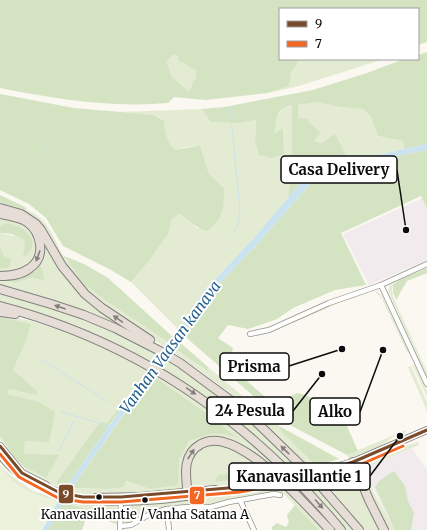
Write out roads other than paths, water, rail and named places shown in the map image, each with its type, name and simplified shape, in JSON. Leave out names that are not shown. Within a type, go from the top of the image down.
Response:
[{"type":"highway","points":[[0,208],[21,214],[36,224],[62,266],[85,294],[245,411],[313,477],[359,530]]},
{"type":"highway","points":[[0,214],[20,219],[31,226],[38,236],[40,248],[38,259],[32,267],[14,276],[0,276]]},
{"type":"highway","points":[[0,289],[84,315],[165,352]]},
{"type":"highway","points":[[0,306],[53,322],[114,346],[150,365],[193,392],[239,428],[300,484],[341,530]]},
{"type":"highway","points":[[0,312],[53,322]]},
{"type":"highway","points":[[187,494],[185,471],[188,458],[191,453],[200,444],[205,442],[223,441],[247,452],[270,470],[330,530]]},
{"type":"highway","points":[[353,462],[368,500],[384,530]]},
{"type":"main road","points":[[0,455],[19,475],[46,489],[89,500],[121,500],[187,494],[240,487],[329,469],[353,462],[427,430]]},
{"type":"main road","points":[[0,446],[22,472],[60,493]]},
{"type":"street","points":[[250,334],[269,330],[329,303],[381,285],[427,264]]},
{"type":"street","points":[[381,285],[427,384]]},
{"type":"street","points":[[121,500],[121,528],[131,525],[150,514],[167,509],[187,506],[212,507],[240,500],[274,494],[280,495]]},
{"type":"street","points":[[240,500],[254,530]]},
{"type":"street","points":[[167,509],[169,530]]},
{"type":"water","name":"Vanhan Vaasan kanava","points":[[427,144],[427,150],[331,167],[319,174],[254,248],[199,307],[72,488],[48,530],[42,530],[66,487],[149,369],[179,330],[204,291],[253,239],[303,180],[319,167],[337,160],[377,155]]},
{"type":"waterway","points":[[230,108],[240,209],[239,222],[234,234]]},
{"type":"waterway","points":[[43,148],[48,144]]},
{"type":"waterway","points":[[41,359],[108,402]]},
{"type":"waterway","points":[[61,412],[96,422],[109,428]]},
{"type":"waterway","points":[[59,451],[74,421]]},
{"type":"place","name":"Casa Delivery","points":[[406,230]]},
{"type":"place","name":"Prisma","points":[[342,349]]},
{"type":"place","name":"Alko","points":[[383,350]]},
{"type":"place","name":"24 Pesula","points":[[322,374]]},
{"type":"place","name":"Kanavasillantie 1","points":[[400,436]]},
{"type":"place","name":"Kanavasillantie / Vanha Satama A","points":[[145,500]]}]
